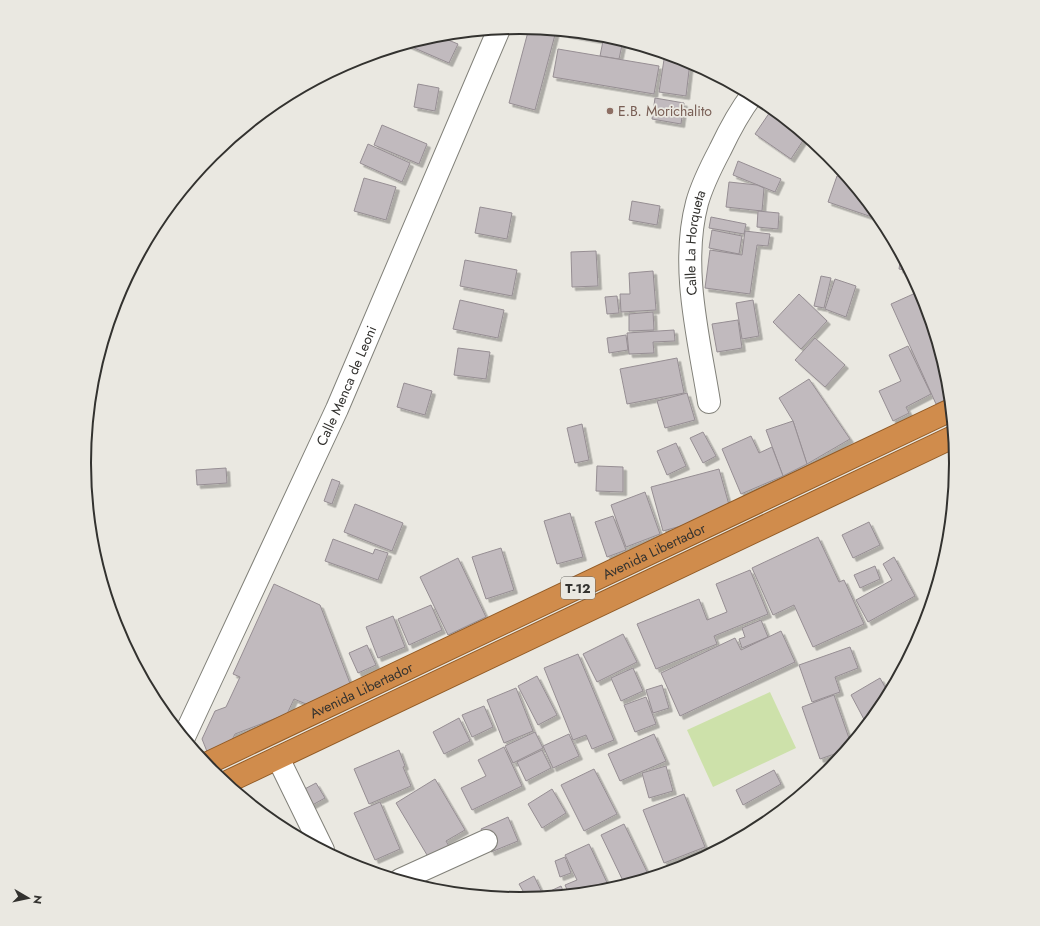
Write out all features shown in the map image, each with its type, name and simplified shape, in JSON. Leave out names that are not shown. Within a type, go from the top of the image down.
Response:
[{"type":"highway","name":"Avenida Libertador","points":[[212,761],[946,413]]},
{"type":"highway","name":"Avenida Libertador","points":[[231,780],[948,439]]},
{"type":"street","name":"Calle Menca de Leoni","points":[[186,732],[337,409],[497,35]]},
{"type":"street","name":"Calle La Horqueta","points":[[709,402],[693,299],[690,268],[691,240],[697,204],[710,169],[732,125],[749,100]]},
{"type":"street","points":[[278,758],[321,843]]},
{"type":"street","points":[[408,877],[486,841]]},
{"type":"green space","points":[[770,692],[796,748],[713,787],[687,730]]},
{"type":"building","points":[[527,34],[555,36],[535,110],[509,103]]},
{"type":"building","points":[[449,40],[458,44],[449,63],[414,48]]},
{"type":"building","points":[[603,42],[622,47],[619,59],[600,56]]},
{"type":"building","points":[[558,49],[659,66],[654,94],[553,77]]},
{"type":"building","points":[[664,59],[689,69],[686,96],[659,92]]},
{"type":"building","points":[[418,84],[439,88],[435,111],[414,107]]},
{"type":"building","points":[[655,98],[684,103],[681,124],[652,119]]},
{"type":"building","points":[[769,114],[803,140],[791,159],[755,134]]},
{"type":"building","points":[[382,125],[427,144],[419,164],[374,145]]},
{"type":"building","points":[[368,144],[410,163],[402,182],[360,163]]},
{"type":"building","points":[[738,161],[781,179],[775,192],[733,175]]},
{"type":"building","points":[[837,176],[840,177],[871,217],[828,202]]},
{"type":"building","points":[[364,178],[396,187],[386,220],[354,211]]},
{"type":"building","points":[[729,182],[757,185],[764,188],[762,211],[726,207]]},
{"type":"building","points":[[632,201],[660,206],[657,225],[629,220]]},
{"type":"building","points":[[480,207],[512,213],[507,239],[475,233]]},
{"type":"building","points":[[758,211],[779,213],[778,229],[757,227]]},
{"type":"building","points":[[711,217],[746,224],[744,234],[709,228]]},
{"type":"building","points":[[712,230],[742,236],[739,254],[709,248]]},
{"type":"building","points":[[745,231],[770,234],[768,246],[757,245],[750,294],[705,288],[710,250],[742,255]]},
{"type":"building","points":[[596,251],[598,286],[572,287],[571,252]]},
{"type":"building","points":[[465,260],[517,270],[512,296],[460,286]]},
{"type":"building","points":[[900,263],[903,270],[899,269]]},
{"type":"building","points":[[653,271],[656,310],[621,312],[620,294],[630,294],[629,273]]},
{"type":"building","points":[[821,276],[831,278],[824,308],[814,306]]},
{"type":"building","points":[[835,279],[856,286],[846,317],[825,309]]},
{"type":"building","points":[[799,294],[827,321],[801,349],[773,322]]},
{"type":"building","points":[[914,294],[926,325],[934,352],[941,379],[944,401],[936,404],[891,304]]},
{"type":"building","points":[[617,296],[619,313],[607,314],[605,297]]},
{"type":"building","points":[[460,300],[504,310],[498,338],[453,329]]},
{"type":"building","points":[[753,300],[759,336],[742,339],[736,303]]},
{"type":"building","points":[[653,312],[654,330],[629,331],[629,314]]},
{"type":"building","points":[[738,320],[742,348],[717,352],[712,324]]},
{"type":"building","points":[[674,330],[675,341],[653,342],[654,353],[629,354],[627,333]]},
{"type":"building","points":[[626,335],[628,350],[609,353],[607,338]]},
{"type":"building","points":[[815,338],[845,365],[825,387],[795,360]]},
{"type":"building","points":[[908,346],[931,394],[906,407],[909,413],[893,421],[879,391],[901,381],[889,355]]},
{"type":"building","points":[[458,348],[490,352],[486,379],[454,375]]},
{"type":"building","points":[[677,358],[684,393],[627,404],[620,369]]},
{"type":"building","points":[[809,379],[850,439],[807,464],[793,421],[779,398]]},
{"type":"building","points":[[404,383],[432,391],[425,415],[397,407]]},
{"type":"building","points":[[687,393],[695,420],[665,428],[657,401]]},
{"type":"building","points":[[793,421],[807,464],[783,476],[766,430]]},
{"type":"building","points":[[582,424],[589,460],[575,463],[567,428]]},
{"type":"building","points":[[703,432],[716,456],[703,463],[690,438]]},
{"type":"building","points":[[751,436],[759,453],[772,447],[783,476],[741,494],[722,449]]},
{"type":"building","points":[[676,443],[686,466],[667,475],[657,451]]},
{"type":"building","points":[[597,466],[623,467],[623,492],[596,491]]},
{"type":"building","points":[[226,468],[227,483],[197,485],[196,470]]},
{"type":"building","points":[[719,469],[731,512],[663,531],[651,487]]},
{"type":"building","points":[[332,479],[340,482],[332,504],[324,501]]},
{"type":"building","points":[[645,492],[660,534],[626,547],[611,505]]},
{"type":"building","points":[[355,504],[403,523],[392,551],[344,532]]},
{"type":"building","points":[[570,513],[583,557],[557,564],[544,521]]},
{"type":"building","points":[[613,516],[626,550],[607,557],[595,522]]},
{"type":"building","points":[[869,522],[880,545],[853,558],[842,535]]},
{"type":"building","points":[[818,537],[839,582],[844,580],[864,624],[813,647],[794,605],[773,615],[752,568]]},
{"type":"building","points":[[333,539],[373,554],[375,549],[388,553],[378,580],[325,561]]},
{"type":"building","points":[[501,548],[514,590],[486,599],[472,557]]},
{"type":"building","points":[[894,557],[915,596],[868,622],[856,600],[892,580],[883,564]]},
{"type":"building","points":[[458,558],[486,617],[448,635],[420,577]]},
{"type":"building","points":[[875,566],[880,579],[860,588],[854,575]]},
{"type":"building","points":[[750,570],[768,614],[714,636],[717,644],[656,669],[637,624],[699,599],[707,620],[727,612],[716,584]]},
{"type":"building","points":[[274,584],[320,605],[351,686],[306,704],[294,699],[287,714],[235,734],[229,746],[208,754],[202,739],[215,711],[226,707],[240,677],[233,674]]},
{"type":"building","points":[[431,605],[442,630],[409,645],[398,619]]},
{"type":"building","points":[[393,616],[405,647],[378,658],[366,627]]},
{"type":"building","points":[[761,620],[768,637],[742,648],[739,639],[745,637],[742,628]]},
{"type":"building","points":[[781,631],[795,662],[680,716],[661,673],[735,638],[741,650]]},
{"type":"building","points":[[623,634],[637,662],[597,682],[583,654]]},
{"type":"building","points":[[367,645],[376,665],[358,673],[349,653]]},
{"type":"building","points":[[850,647],[858,668],[835,677],[840,692],[812,702],[799,665]]},
{"type":"building","points":[[578,654],[614,740],[592,749],[586,735],[573,740],[544,668]]},
{"type":"building","points":[[633,668],[643,691],[621,701],[611,678]]},
{"type":"building","points":[[537,676],[557,715],[538,725],[518,686]]},
{"type":"building","points":[[880,678],[886,688],[864,719],[851,695]]},
{"type":"building","points":[[662,685],[669,708],[653,713],[646,690]]},
{"type":"building","points":[[516,688],[533,731],[504,743],[487,700]]},
{"type":"building","points":[[834,695],[849,738],[835,754],[820,759],[802,707]]},
{"type":"building","points":[[646,697],[656,724],[635,732],[624,705]]},
{"type":"building","points":[[484,706],[493,727],[472,737],[462,715]]},
{"type":"building","points":[[459,718],[470,741],[444,754],[433,732]]},
{"type":"building","points":[[535,732],[543,748],[513,763],[505,746]]},
{"type":"building","points":[[569,734],[579,756],[553,768],[543,746]]},
{"type":"building","points":[[654,734],[666,761],[620,781],[608,754]]},
{"type":"building","points":[[504,747],[522,786],[472,810],[461,788],[486,776],[478,760]]},
{"type":"building","points":[[399,750],[405,766],[403,767],[411,786],[369,804],[354,769]]},
{"type":"building","points":[[542,750],[551,768],[526,781],[517,762]]},
{"type":"building","points":[[666,766],[673,791],[649,798],[642,773]]},
{"type":"building","points":[[594,769],[617,814],[584,831],[561,785]]},
{"type":"building","points":[[774,770],[781,784],[743,805],[736,790]]},
{"type":"building","points":[[435,779],[465,830],[446,841],[450,848],[430,860],[396,803]]},
{"type":"building","points":[[316,783],[325,798],[307,808],[299,792]]},
{"type":"building","points":[[552,789],[566,813],[542,828],[528,804]]},
{"type":"building","points":[[684,794],[705,847],[664,863],[643,810]]},
{"type":"building","points":[[380,802],[400,849],[375,860],[354,813]]},
{"type":"building","points":[[508,817],[518,841],[491,852],[481,829]]},
{"type":"building","points":[[624,824],[647,872],[622,879],[601,835]]},
{"type":"building","points":[[589,844],[607,883],[567,889],[565,885],[577,880],[565,855]]},
{"type":"building","points":[[565,857],[571,873],[560,877],[555,861]]},
{"type":"building","points":[[534,876],[541,891],[524,892],[519,884]]},
{"type":"building","points":[[561,886],[563,889],[551,891]]},
{"type":"place","name":"E.B. Morichalito","points":[[610,111]]}]
